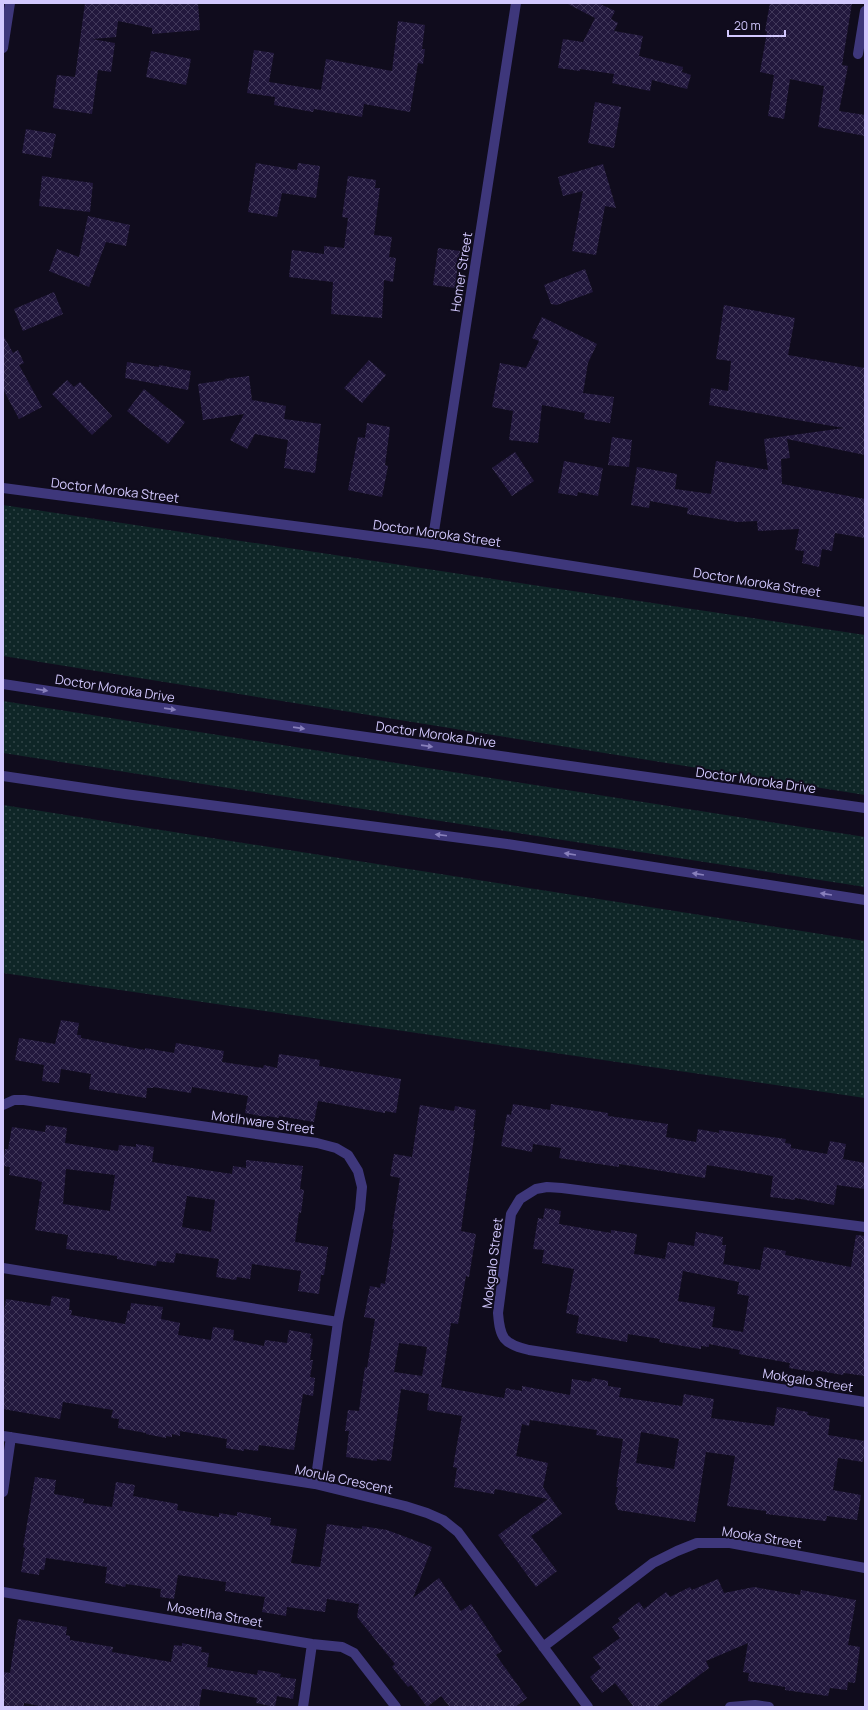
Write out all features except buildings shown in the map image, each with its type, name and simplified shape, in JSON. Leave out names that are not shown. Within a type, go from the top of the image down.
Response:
[{"type":"street","points":[[3,48],[10,3]]},
{"type":"street","name":"Homer Street","points":[[432,544],[516,3]]},
{"type":"street","points":[[858,54],[865,11]]},
{"type":"street","name":"Doctor Moroka Street","points":[[3,488],[432,544],[865,612]]},
{"type":"street","name":"Doctor Moroka Drive","points":[[3,684],[865,808]]},
{"type":"street","points":[[3,776],[125,794],[507,844],[865,900]]},
{"type":"street","name":"Motlhware Street","points":[[3,1105],[14,1100],[24,1100],[302,1141],[336,1148],[348,1155],[358,1171],[362,1187],[360,1209],[338,1322],[315,1484]]},
{"type":"street","name":"Mokgalo Street","points":[[865,1227],[562,1188],[547,1187],[536,1189],[520,1199],[511,1214],[498,1313],[499,1327],[503,1338],[516,1347],[865,1402]]},
{"type":"street","points":[[3,1268],[338,1322]]},
{"type":"street","points":[[3,1492],[7,1437]]},
{"type":"street","name":"Morula Crescent","points":[[7,1437],[315,1484],[405,1506],[443,1520],[458,1532],[588,1707]]},
{"type":"street","name":"Mooka Street","points":[[543,1647],[653,1563],[697,1543],[730,1543],[865,1568]]},
{"type":"street","name":"Mosetlha Street","points":[[3,1592],[312,1644],[342,1647],[354,1653],[396,1707]]},
{"type":"street","points":[[303,1707],[312,1644]]},
{"type":"street","points":[[730,1707],[755,1705],[769,1707]]},
{"type":"green space","points":[[3,505],[865,635],[865,795],[3,656]]},
{"type":"green space","points":[[3,701],[865,837],[865,887],[3,753]]},
{"type":"green space","points":[[3,805],[865,941],[865,1098],[3,973]]}]
